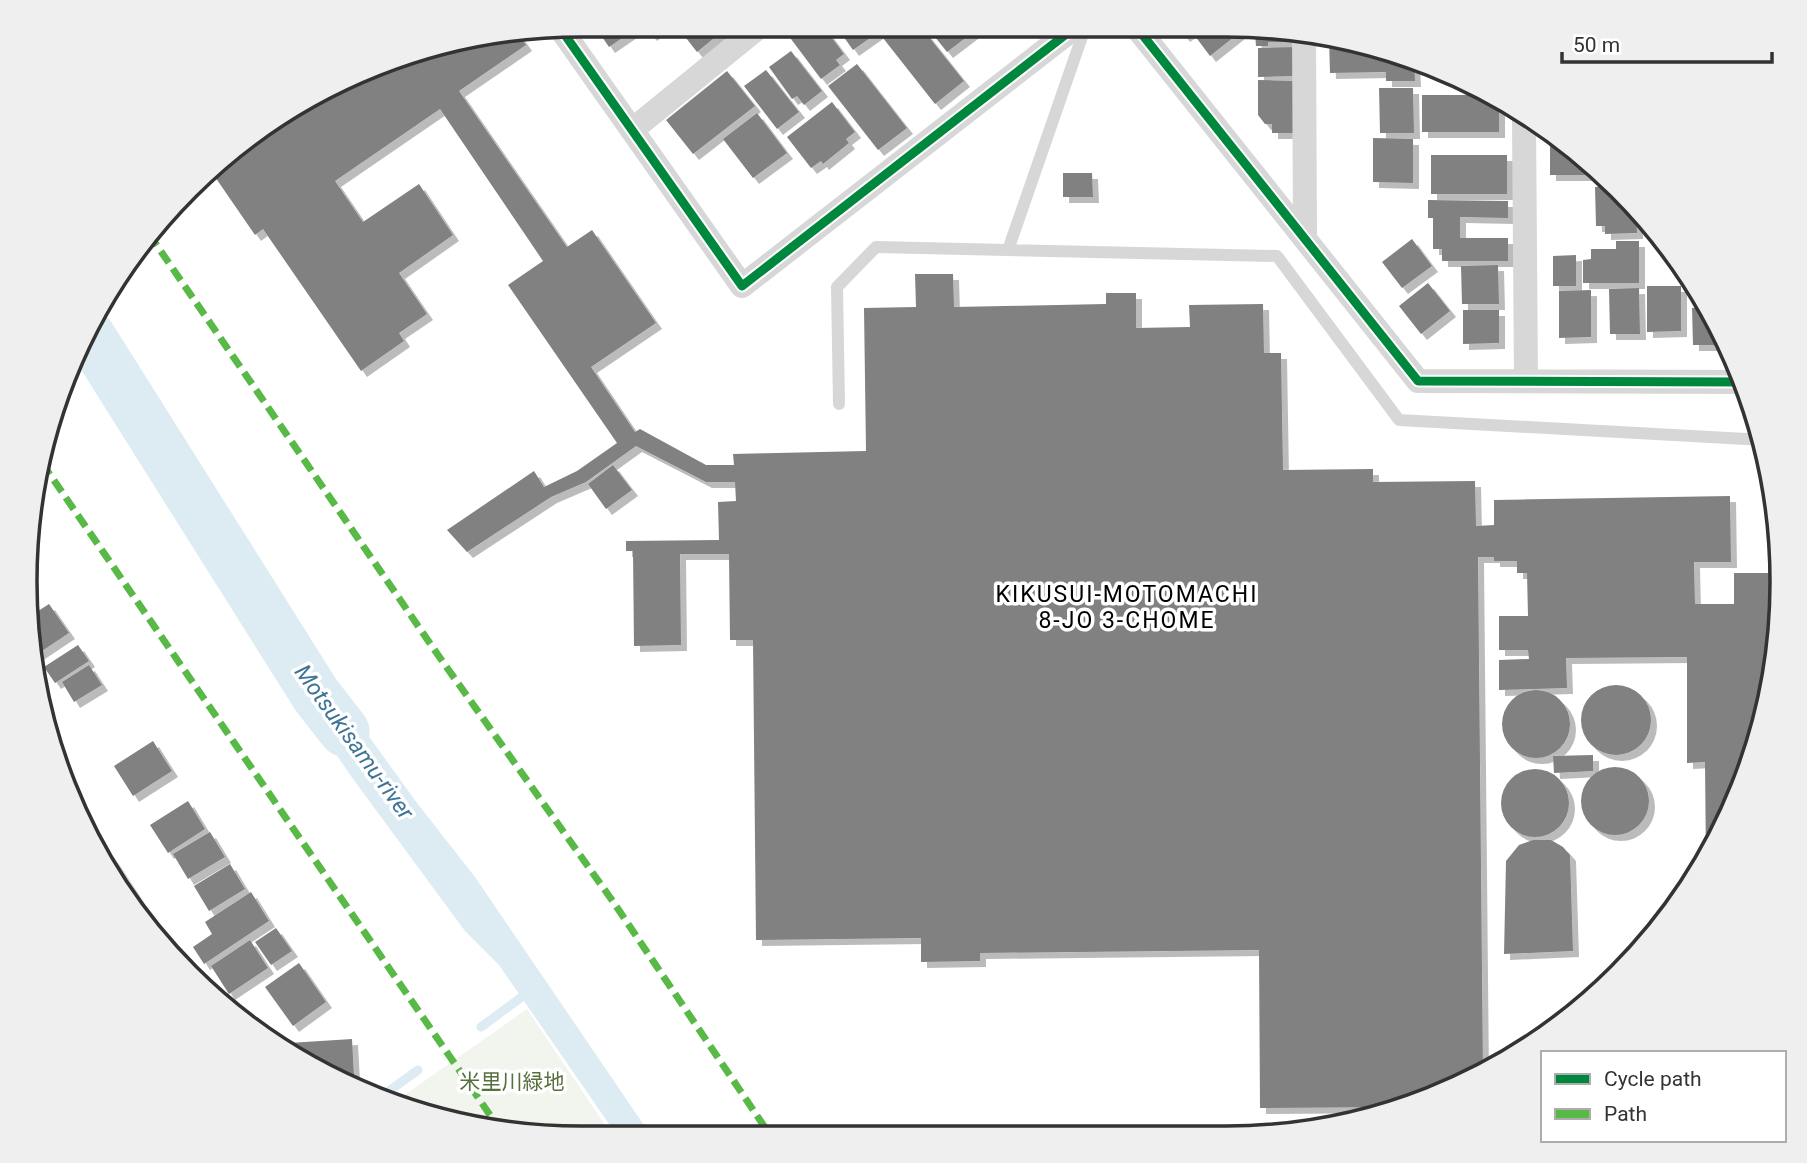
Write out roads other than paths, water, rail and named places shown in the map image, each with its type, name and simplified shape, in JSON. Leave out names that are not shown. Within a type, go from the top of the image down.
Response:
[{"type":"street","points":[[567,37],[742,286],[1062,37]]},
{"type":"street","points":[[632,130],[746,37]]},
{"type":"street","points":[[1144,37],[1418,382],[1732,382]]},
{"type":"street","points":[[1304,42],[1304,237]]},
{"type":"street","points":[[1524,126],[1526,381]]},
{"type":"lane","points":[[1008,250],[1082,37]]},
{"type":"lane","points":[[839,404],[837,287],[876,247],[1277,256],[1399,420],[1751,439]]},
{"type":"water","points":[[318,666],[417,803],[475,877],[645,1126],[610,1126],[499,965],[465,931],[353,779],[290,687]]},
{"type":"waterway","name":"Motsukisamu-river","points":[[93,341],[316,695],[344,731]]},
{"type":"waterway","points":[[481,1027],[530,991]]},
{"type":"waterway","points":[[389,1091],[418,1070]]},
{"type":"district","name":"KIKUSUI-MOTOMACHI 8-JO 3-CHOME","points":[[1127,607]]},
{"type":"park label","name":"米里川緑地","points":[[512,1082]]}]
